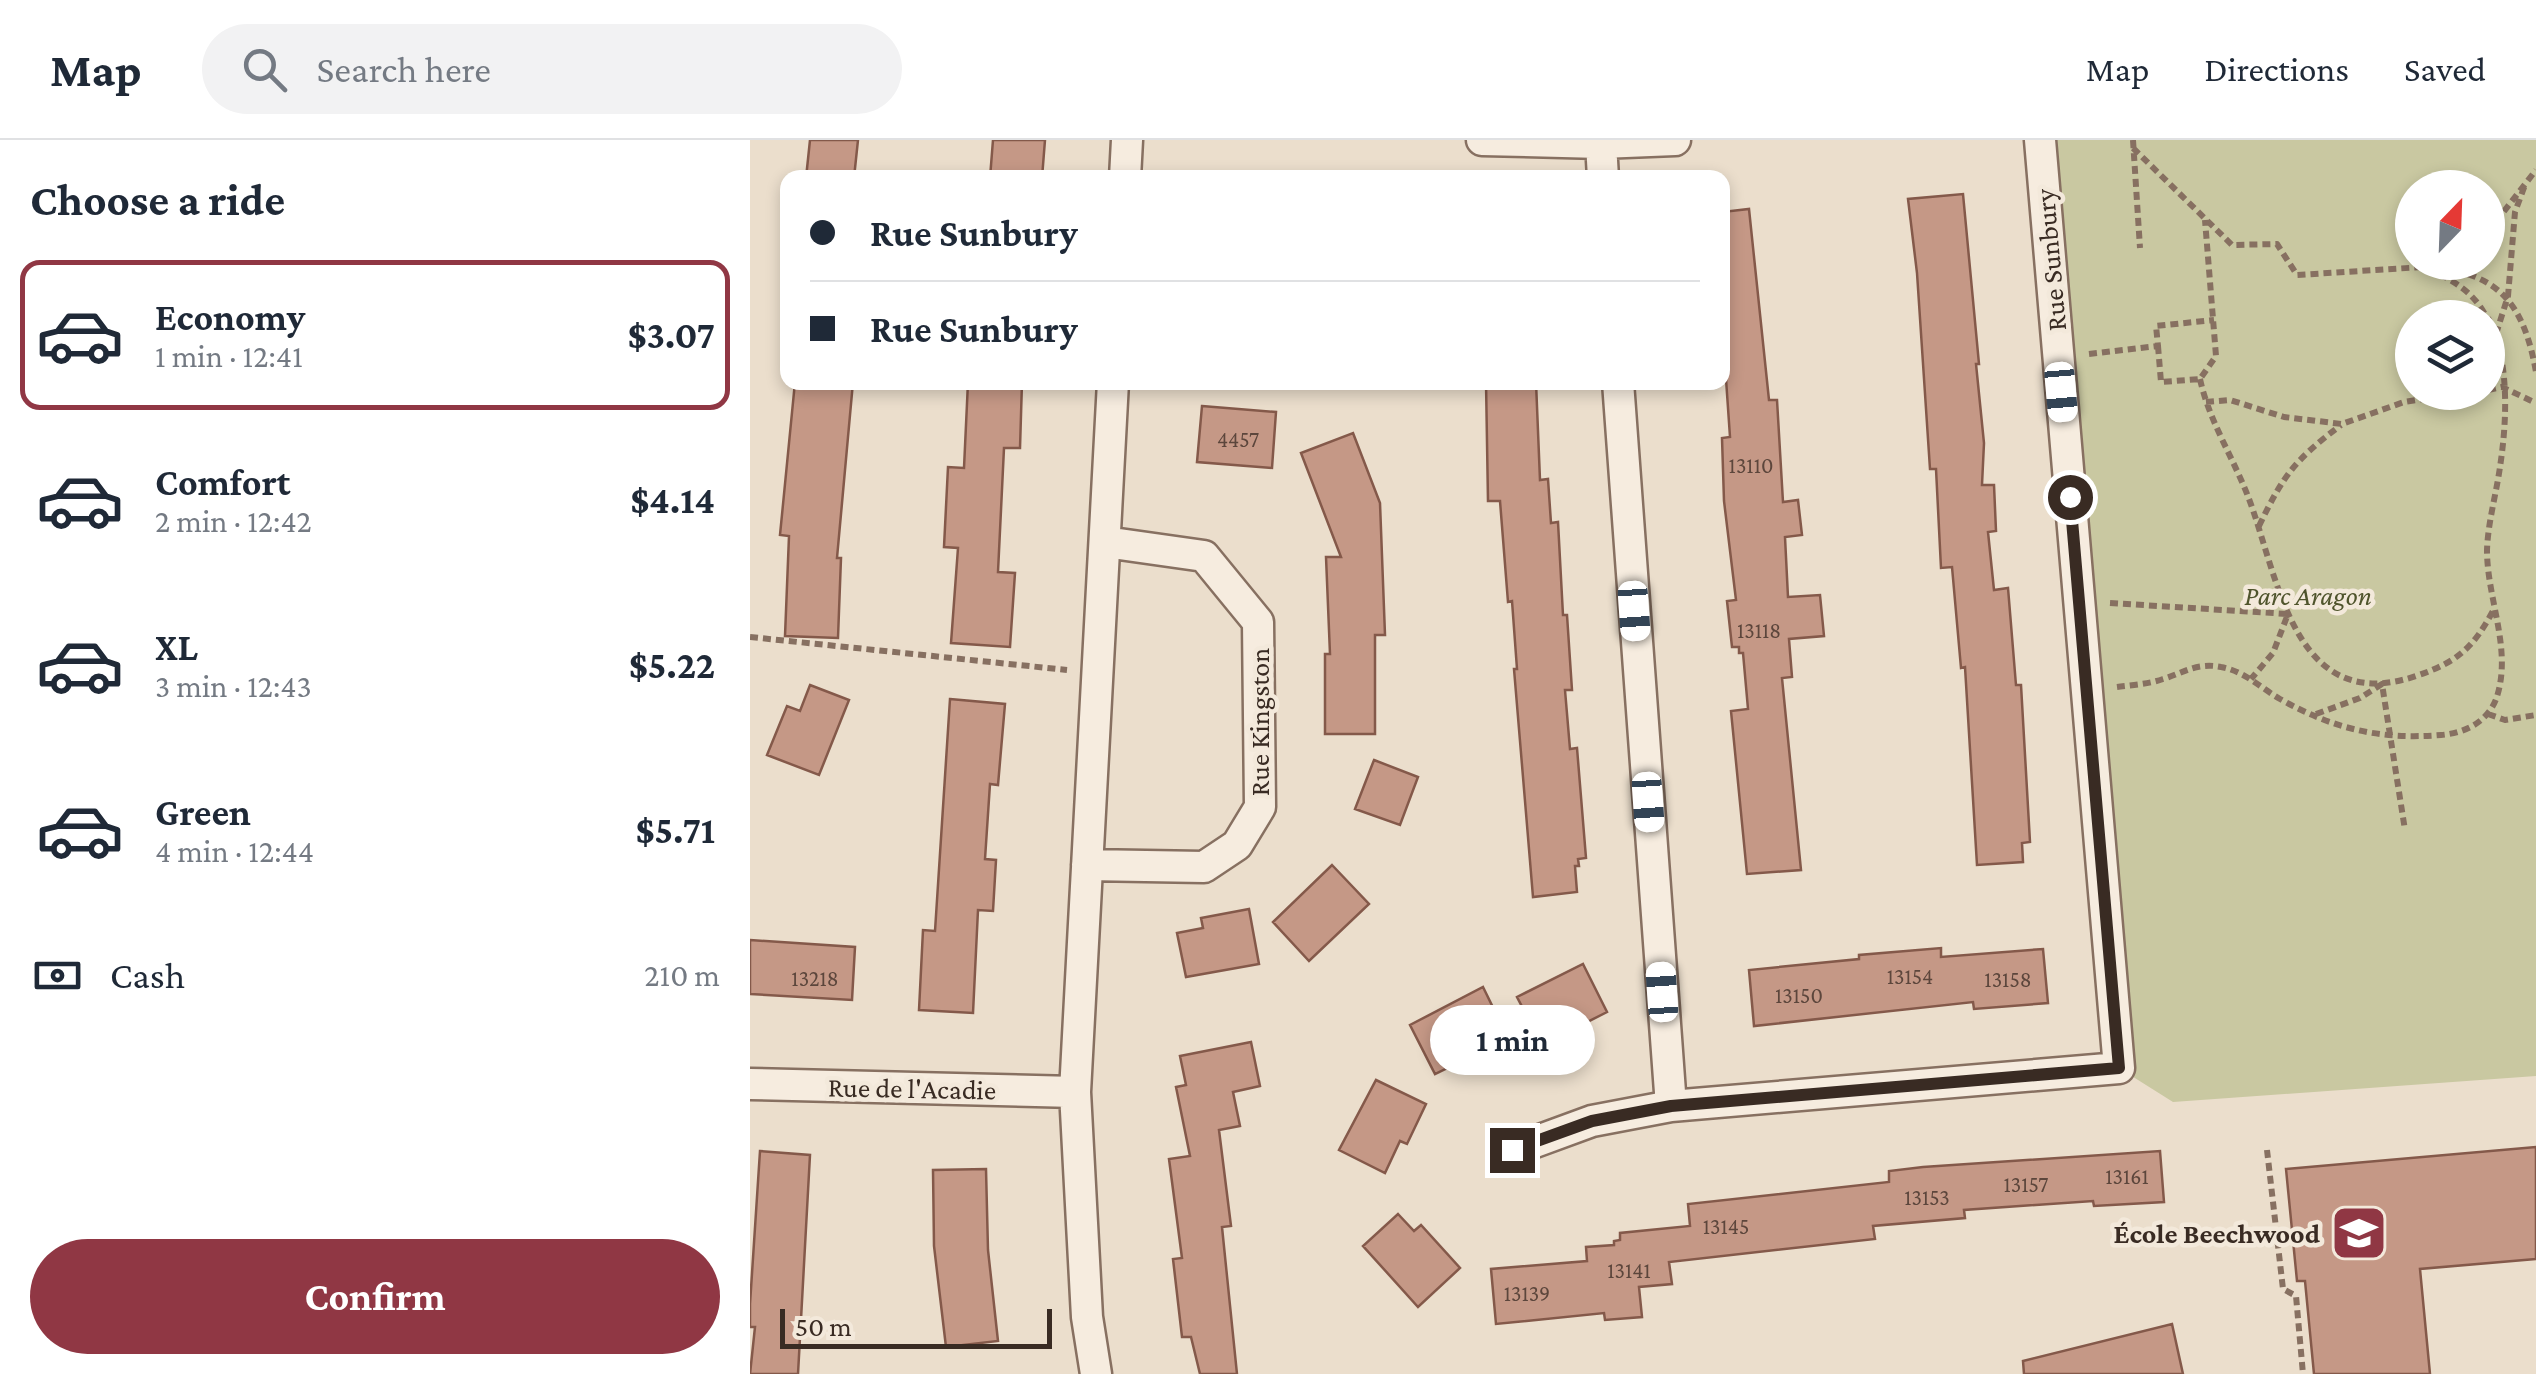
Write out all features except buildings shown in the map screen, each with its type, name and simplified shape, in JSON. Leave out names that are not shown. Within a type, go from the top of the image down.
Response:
[{"type":"street","points":[[1124,170],[1126,140]]},
{"type":"street","points":[[1482,140],[1675,140]]},
{"type":"street","name":"Rue Sunbury","points":[[1512,1150],[1592,1121],[1671,1106],[2119,1068],[2040,140]]},
{"type":"street","points":[[1601,143],[1603,170]]},
{"type":"street","points":[[1096,1374],[1087,1317],[1075,1092],[1113,390]]},
{"type":"street","points":[[1619,390],[1671,1106]]},
{"type":"street","name":"Rue Kingston","points":[[1087,865],[1204,866],[1238,845],[1260,807],[1258,622],[1204,556],[1105,542]]},
{"type":"street","name":"Rue de l'Acadie","points":[[750,1084],[1075,1092]]},
{"type":"path","points":[[2133,144],[2232,245],[2276,244],[2297,276],[2395,269]]},
{"type":"path","points":[[2133,144],[2140,248]]},
{"type":"path","points":[[2505,210],[2536,170]]},
{"type":"path","points":[[2505,306],[2515,212],[2524,185]]},
{"type":"path","points":[[2205,218],[2216,356],[2200,379],[2205,402],[2240,475],[2268,562],[2302,642],[2322,665],[2350,680],[2382,684]]},
{"type":"path","points":[[2452,280],[2475,300]]},
{"type":"path","points":[[2484,280],[2508,296],[2523,322],[2536,372]]},
{"type":"path","points":[[2200,379],[2161,382],[2156,326],[2214,320]]},
{"type":"path","points":[[2058,357],[2158,346]]},
{"type":"path","points":[[2505,388],[2536,402]]},
{"type":"path","points":[[2205,402],[2230,400],[2284,418],[2342,424]]},
{"type":"path","points":[[2259,526],[2278,487],[2300,457],[2342,424],[2395,405]]},
{"type":"path","points":[[2086,689],[2162,680],[2190,666],[2221,667],[2251,679],[2280,699],[2356,732],[2392,736],[2449,734],[2472,727],[2488,714],[2498,696],[2502,674],[2501,642],[2487,559],[2488,531],[2503,448],[2502,410]]},
{"type":"path","points":[[2079,602],[2288,614]]},
{"type":"path","points":[[2315,714],[2360,698],[2382,684],[2439,668],[2462,654],[2480,636],[2494,608]]},
{"type":"path","points":[[2251,679],[2273,652],[2288,614]]},
{"type":"path","points":[[750,637],[1098,674]]},
{"type":"path","points":[[2382,684],[2405,830]]},
{"type":"path","points":[[2488,714],[2505,720],[2536,715]]},
{"type":"path","points":[[2267,1150],[2283,1289],[2296,1296],[2303,1374]]},
{"type":"green space","name":"Parc Aragon","points":[[2040,140],[2536,140],[2536,1076],[2173,1102],[2119,1068]]},
{"type":"place","name":"École Beechwood","points":[[2359,1233]]},
{"type":"route","points":[[1512,1150],[1592,1121],[1671,1106],[2119,1068],[2070,497]]}]
